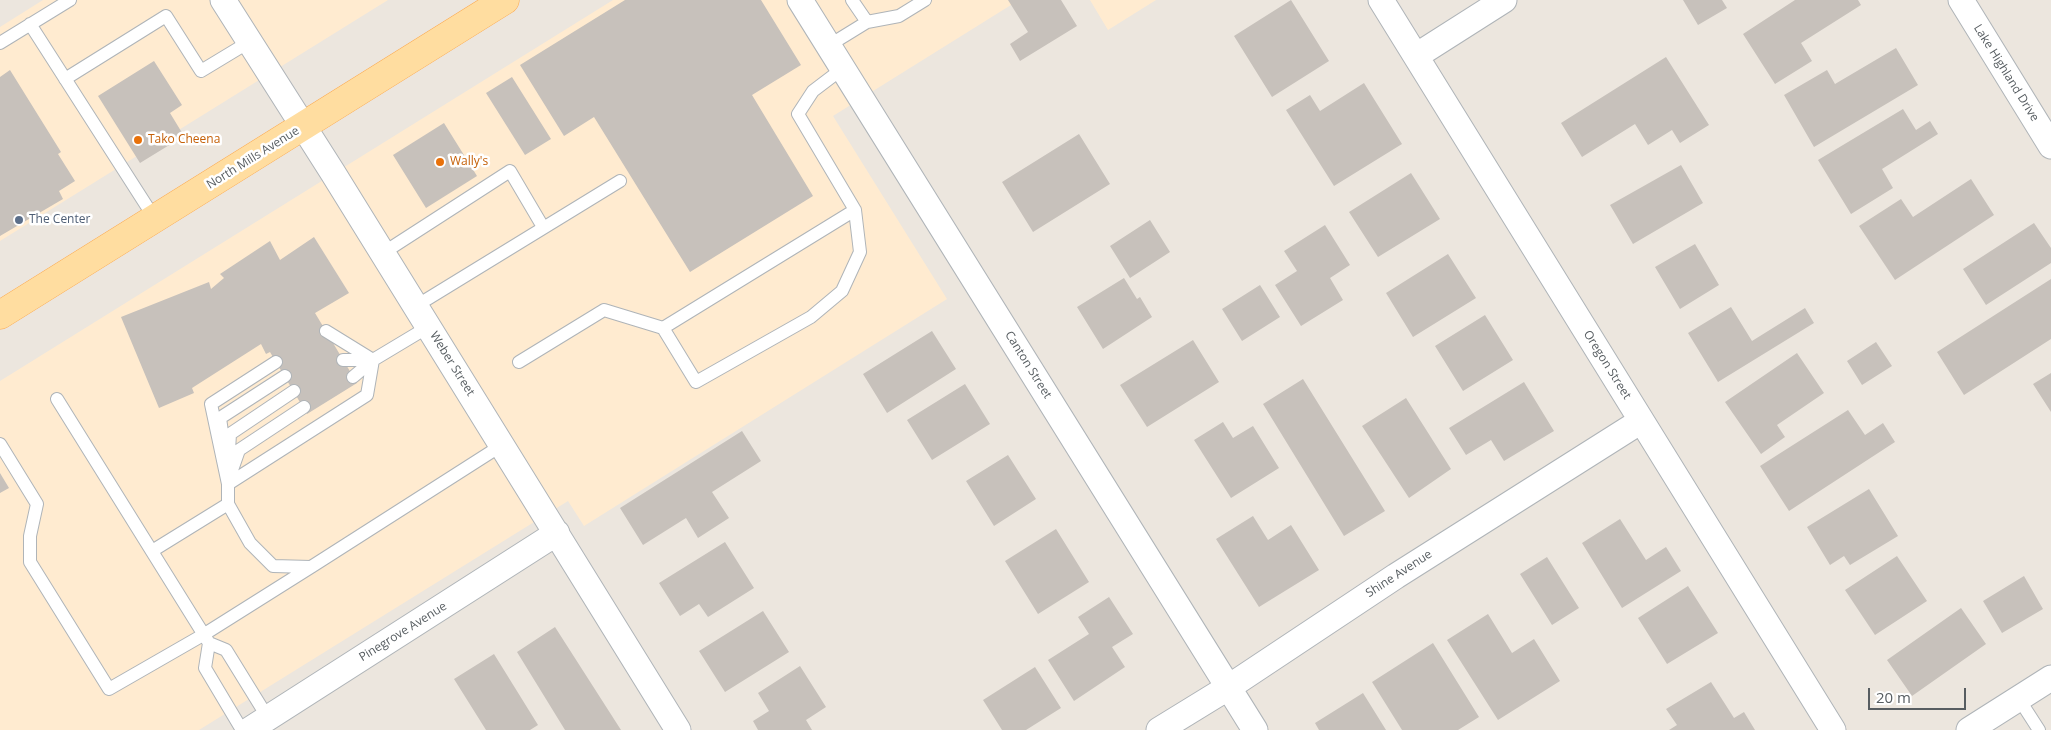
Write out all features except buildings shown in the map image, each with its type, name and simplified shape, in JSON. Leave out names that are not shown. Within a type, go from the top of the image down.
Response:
[{"type":"main road","name":"North Mills Avenue","points":[[0,315],[505,0]]},
{"type":"street","name":"Weber Street","points":[[223,0],[304,126],[678,730]]},
{"type":"street","name":"Canton Street","points":[[800,0],[1256,730]]},
{"type":"street","name":"Oregon Street","points":[[1381,0],[1833,730]]},
{"type":"street","points":[[1416,56],[1504,0]]},
{"type":"street","name":"Lake Highland Drive","points":[[1961,0],[2051,146]]},
{"type":"street","name":"Shine Avenue","points":[[1159,730],[1229,687],[1396,576],[1641,421]]},
{"type":"street","name":"Pinegrove Avenue","points":[[258,724],[557,533]]},
{"type":"street","points":[[1969,730],[2051,678]]},
{"type":"lane","points":[[0,43],[70,0]]},
{"type":"lane","points":[[852,0],[867,22]]},
{"type":"lane","points":[[828,46],[867,22],[899,16],[925,0]]},
{"type":"lane","points":[[65,79],[166,16],[201,71],[249,42]]},
{"type":"lane","points":[[30,24],[155,219]]},
{"type":"lane","points":[[519,362],[604,310],[663,328],[696,382],[811,317],[842,291],[860,252],[855,210],[798,114],[813,92],[842,68]]},
{"type":"lane","points":[[382,253],[510,171],[543,227]]},
{"type":"lane","points":[[353,377],[422,316],[543,227],[620,181]]},
{"type":"lane","points":[[663,328],[855,210]]},
{"type":"lane","points":[[326,331],[373,360]]},
{"type":"lane","points":[[334,345],[373,360]]},
{"type":"lane","points":[[343,360],[373,360]]},
{"type":"lane","points":[[228,484],[367,395],[373,360]]},
{"type":"lane","points":[[228,484],[210,404],[276,362]]},
{"type":"lane","points":[[228,484],[220,418],[285,376]]},
{"type":"lane","points":[[294,392],[230,434],[228,504],[250,543],[273,566],[311,567]]},
{"type":"lane","points":[[57,399],[206,639],[226,650],[258,724]]},
{"type":"lane","points":[[228,484],[239,450],[304,407]]},
{"type":"lane","points":[[0,444],[37,504],[30,536],[30,562],[109,689],[206,639],[311,567],[502,445]]},
{"type":"lane","points":[[152,551],[228,504]]},
{"type":"lane","points":[[206,639],[205,668],[242,730]]},
{"type":"lane","points":[[2019,698],[2039,730]]},
{"type":"shaded area","points":[[43,0],[388,0],[0,241],[0,27]]},
{"type":"shaded area","points":[[613,0],[1019,0],[833,116],[947,299],[584,526],[568,501],[199,730],[0,730],[0,381]]},
{"type":"shaded area","points":[[1090,0],[1156,0],[1108,30]]},
{"type":"place","name":"Tako Cheena","points":[[138,140]]},
{"type":"place","name":"Wally's","points":[[440,162]]},
{"type":"place","name":"The Center","points":[[19,220]]}]
